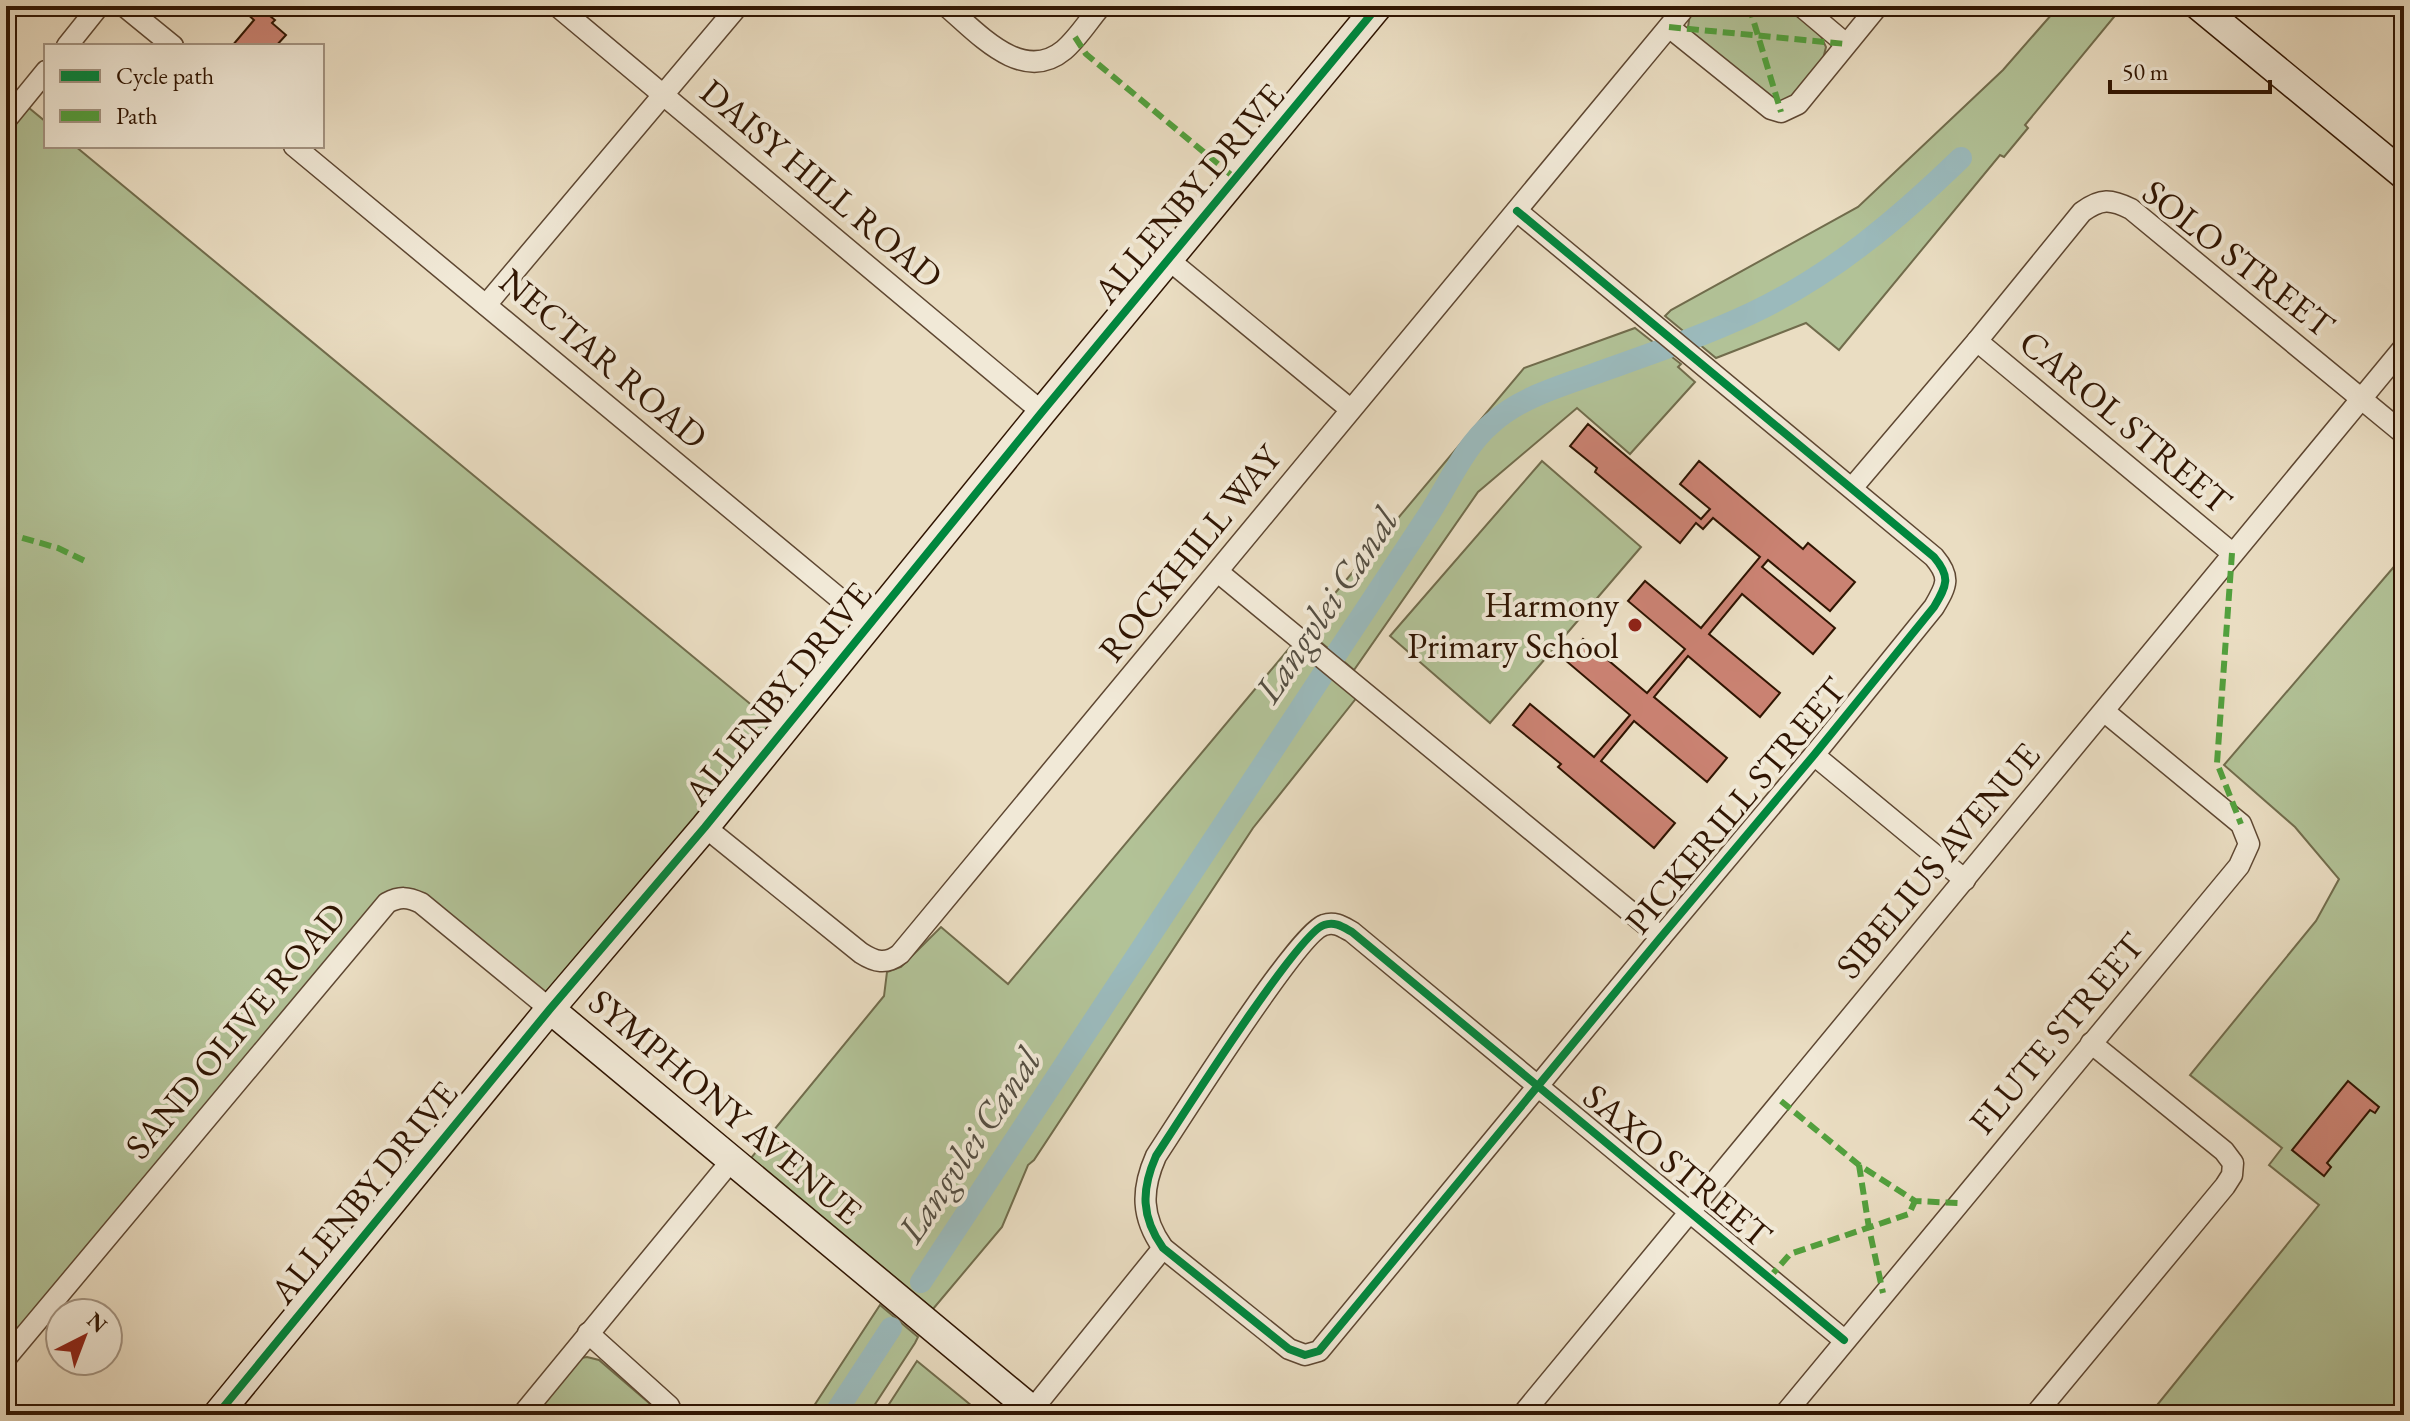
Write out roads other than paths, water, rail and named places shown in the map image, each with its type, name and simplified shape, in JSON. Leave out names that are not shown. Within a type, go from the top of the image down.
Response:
[{"type":"street","points":[[69,44],[99,6]]},
{"type":"street","points":[[124,6],[171,44]]},
{"type":"street","name":"DAISY HILL ROAD","points":[[557,6],[1042,412]]},
{"type":"street","points":[[486,305],[738,6]]},
{"type":"street","points":[[946,6],[996,48],[1027,62],[1054,57],[1066,48],[1101,6]]},
{"type":"street","name":"ALLENBY DRIVE","points":[[217,1415],[550,1009],[705,827],[869,623],[1378,6]]},
{"type":"street","name":"ROCKHILL WAY","points":[[705,827],[861,953],[876,961],[894,959],[906,949],[1686,6]]},
{"type":"street","points":[[1801,6],[1846,44]]},
{"type":"street","points":[[1669,27],[1771,109],[1781,112],[1798,104],[1878,6]]},
{"type":"street","points":[[2199,6],[2404,175]]},
{"type":"street","points":[[6,120],[44,73]]},
{"type":"street","name":"NECTAR ROAD","points":[[296,148],[869,623]]},
{"type":"street","name":"SOLO STREET","points":[[1852,488],[2082,212],[2095,202],[2107,201],[2131,209],[2404,434]]},
{"type":"street","name":"PICKERILL STREET","points":[[1163,1248],[1289,1349],[1305,1355],[1319,1351],[1814,755],[1934,607],[1942,593],[1946,580],[1944,569],[1934,557],[1517,211]]},
{"type":"street","points":[[1169,260],[1350,409]]},
{"type":"street","name":"CAROL STREET","points":[[1977,341],[2232,553]]},
{"type":"street","name":"SIBELIUS AVENUE","points":[[1522,1415],[2404,347]]},
{"type":"street","points":[[1218,572],[1661,937]]},
{"type":"street","name":"FLUTE STREET","points":[[1784,1415],[2239,866],[2249,844],[2241,824],[2105,712]]},
{"type":"street","points":[[1814,755],[1965,880]]},
{"type":"street","name":"SAND OLIVE ROAD","points":[[6,1358],[387,903],[397,897],[421,903],[550,1009]]},
{"type":"street","name":"SAXO STREET","points":[[1163,1248],[1153,1233],[1147,1215],[1145,1192],[1156,1156],[1309,935],[1322,925],[1337,923],[1352,932],[1844,1340]]},
{"type":"street","name":"SYMPHONY AVENUE","points":[[550,1009],[1035,1413]]},
{"type":"street","points":[[2035,1415],[2232,1175],[2233,1163],[2224,1151],[2091,1043]]},
{"type":"street","points":[[522,1415],[731,1161]]},
{"type":"street","points":[[1035,1413],[1163,1248]]},
{"type":"street","points":[[588,1333],[669,1406],[673,1415]]},
{"type":"waterway","name":"Langvlei Canal","points":[[921,1282],[1481,433],[1514,407],[1540,394],[1694,338],[1781,298],[1863,244],[1961,158]]},
{"type":"waterway","name":"Langvlei Canal","points":[[834,1415],[891,1328]]},
{"type":"place","name":"Harmony Primary School","points":[[1635,625]]}]
